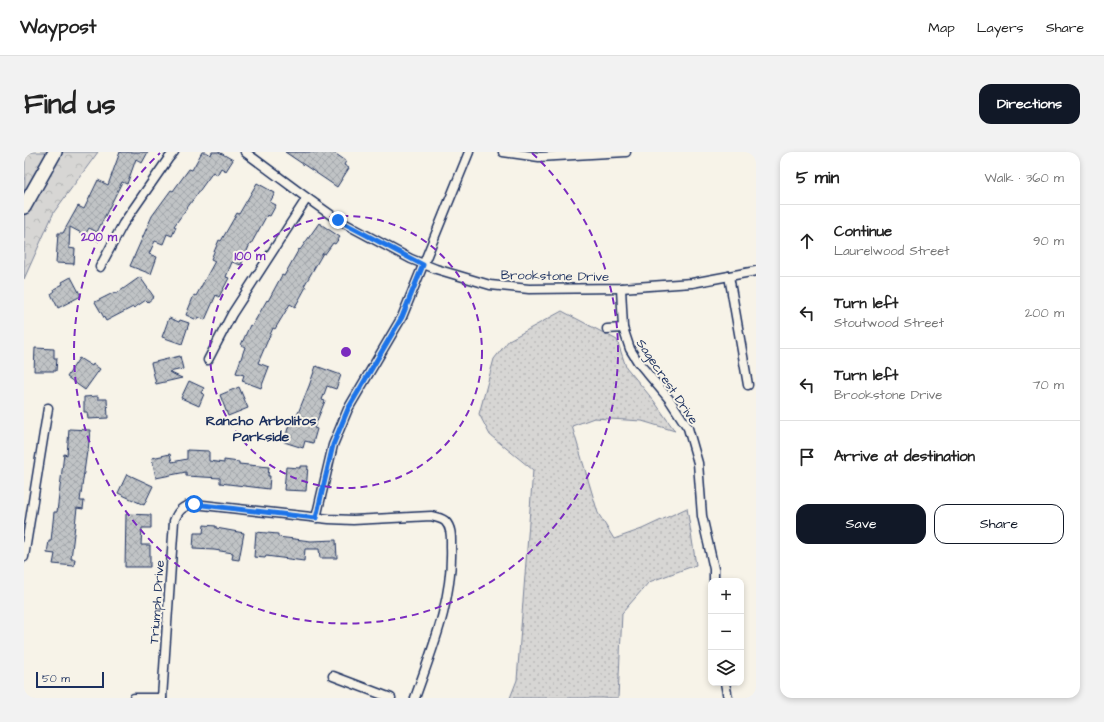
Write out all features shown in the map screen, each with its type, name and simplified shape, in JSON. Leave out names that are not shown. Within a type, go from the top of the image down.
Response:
[{"type":"main road","points":[[24,207],[55,152]]},
{"type":"street","points":[[100,267],[123,224],[174,152]]},
{"type":"street","name":"Brookstone Drive","points":[[245,152],[338,220],[423,265],[490,285],[529,289],[621,288],[692,283],[756,271]]},
{"type":"street","points":[[415,698],[443,618],[448,596],[452,553],[451,532],[445,521],[431,516],[353,520],[316,518],[333,445],[348,409],[402,317],[469,152]]},
{"type":"street","points":[[503,152],[539,157],[626,152]]},
{"type":"street","points":[[208,360],[232,314],[307,198]]},
{"type":"street","points":[[729,276],[748,385]]},
{"type":"street","name":"Sagecrest Drive","points":[[621,288],[623,328],[630,349],[638,362],[669,399],[688,428],[698,463],[702,516],[714,569],[714,578]]},
{"type":"street","points":[[607,329],[623,328]]},
{"type":"street","points":[[24,557],[48,408]]},
{"type":"street","name":"Triumph Drive","points":[[162,698],[174,521],[179,510],[188,505],[194,504],[316,518]]},
{"type":"street","points":[[333,676],[391,698]]},
{"type":"street","points":[[726,686],[728,698]]},
{"type":"street","points":[[134,698],[162,698]]},
{"type":"green space","points":[[25,152],[98,152],[54,212],[24,279]]},
{"type":"green space","points":[[562,311],[617,340],[626,367],[654,401],[675,431],[642,421],[594,418],[572,426],[598,513],[614,539],[642,529],[687,508],[696,565],[649,582],[622,613],[618,698],[510,698],[517,680],[533,470],[490,435],[479,414],[494,359],[509,340]]},
{"type":"building","points":[[120,152],[148,152],[142,163],[136,159],[127,184],[122,182],[97,232],[89,228],[85,235],[70,227],[69,248],[75,249],[74,264],[56,263],[58,233],[63,233],[78,206],[84,209],[98,180],[108,185]]},
{"type":"building","points":[[202,152],[206,152],[211,155],[212,152],[219,152],[233,160],[226,171],[221,168],[217,175],[213,172],[174,226],[176,227],[172,236],[167,234],[163,244],[155,241],[149,254],[157,257],[151,274],[130,266],[152,216],[189,169],[192,170]]},
{"type":"building","points":[[285,152],[333,152],[346,161],[344,165],[349,168],[337,187]]},
{"type":"building","points":[[257,183],[275,193],[270,202],[276,205],[270,216],[267,215],[250,244],[241,265],[232,262],[226,277],[229,278],[219,297],[216,295],[205,320],[198,317],[197,320],[186,315],[194,295],[196,296],[215,261],[211,259],[219,240],[221,241],[237,213],[239,214]]},
{"type":"building","points":[[319,223],[340,237],[335,244],[333,243],[325,254],[323,253],[304,286],[306,287],[295,307],[290,304],[275,329],[273,328],[258,363],[269,367],[261,388],[242,381],[244,375],[236,373],[245,347],[241,345],[250,325],[252,326],[282,275],[284,276],[299,249],[300,250]]},
{"type":"building","points":[[71,277],[81,296],[58,308],[51,294],[55,291],[54,289],[63,284],[62,282]]},
{"type":"building","points":[[140,277],[154,297],[148,302],[146,300],[134,308],[133,307],[106,321],[95,302],[115,292],[116,294]]},
{"type":"building","points":[[169,318],[179,322],[180,320],[189,323],[182,344],[162,337]]},
{"type":"building","points":[[35,348],[54,349],[54,358],[57,358],[56,371],[34,371]]},
{"type":"building","points":[[180,356],[183,369],[169,372],[182,378],[156,384],[151,363]]},
{"type":"building","points":[[79,358],[100,369],[85,390],[67,377]]},
{"type":"building","points":[[316,366],[341,375],[336,389],[327,386],[322,400],[325,401],[314,428],[317,429],[313,443],[305,441],[303,448],[284,442],[290,421],[294,423]]},
{"type":"building","points":[[189,381],[204,388],[201,393],[204,394],[199,406],[181,398]]},
{"type":"building","points":[[239,387],[248,408],[228,416],[220,395]]},
{"type":"building","points":[[98,396],[98,399],[107,399],[108,418],[88,419],[87,412],[84,412],[84,397]]},
{"type":"building","points":[[69,429],[90,430],[80,501],[84,501],[83,509],[77,508],[71,559],[75,559],[74,566],[53,564],[55,554],[47,553],[49,541],[51,541],[54,512],[57,512],[64,454],[67,455]]},
{"type":"building","points":[[187,450],[209,451],[209,461],[224,463],[224,460],[239,462],[239,464],[269,467],[269,489],[220,483],[220,478],[186,476],[186,472],[156,478],[152,458],[170,454],[172,462],[187,459]]},
{"type":"building","points":[[300,466],[308,466],[306,491],[284,490],[286,467],[300,468]]},
{"type":"building","points":[[127,474],[153,486],[144,505],[118,493]]},
{"type":"building","points":[[126,514],[151,515],[151,528],[142,528],[141,545],[150,545],[150,567],[125,567]]},
{"type":"building","points":[[204,525],[216,526],[216,528],[244,533],[239,560],[232,559],[233,553],[193,549],[194,533],[203,533]]},
{"type":"building","points":[[256,532],[278,534],[278,537],[311,541],[336,540],[337,558],[320,558],[319,549],[305,549],[304,561],[266,556],[265,558],[254,557]]},
{"type":"district","name":"Rancho Arbolitos Parkside","points":[[261,428]]},
{"type":"route","points":[[194,504],[316,518],[333,445],[348,409],[402,317],[423,265],[338,220]]}]
